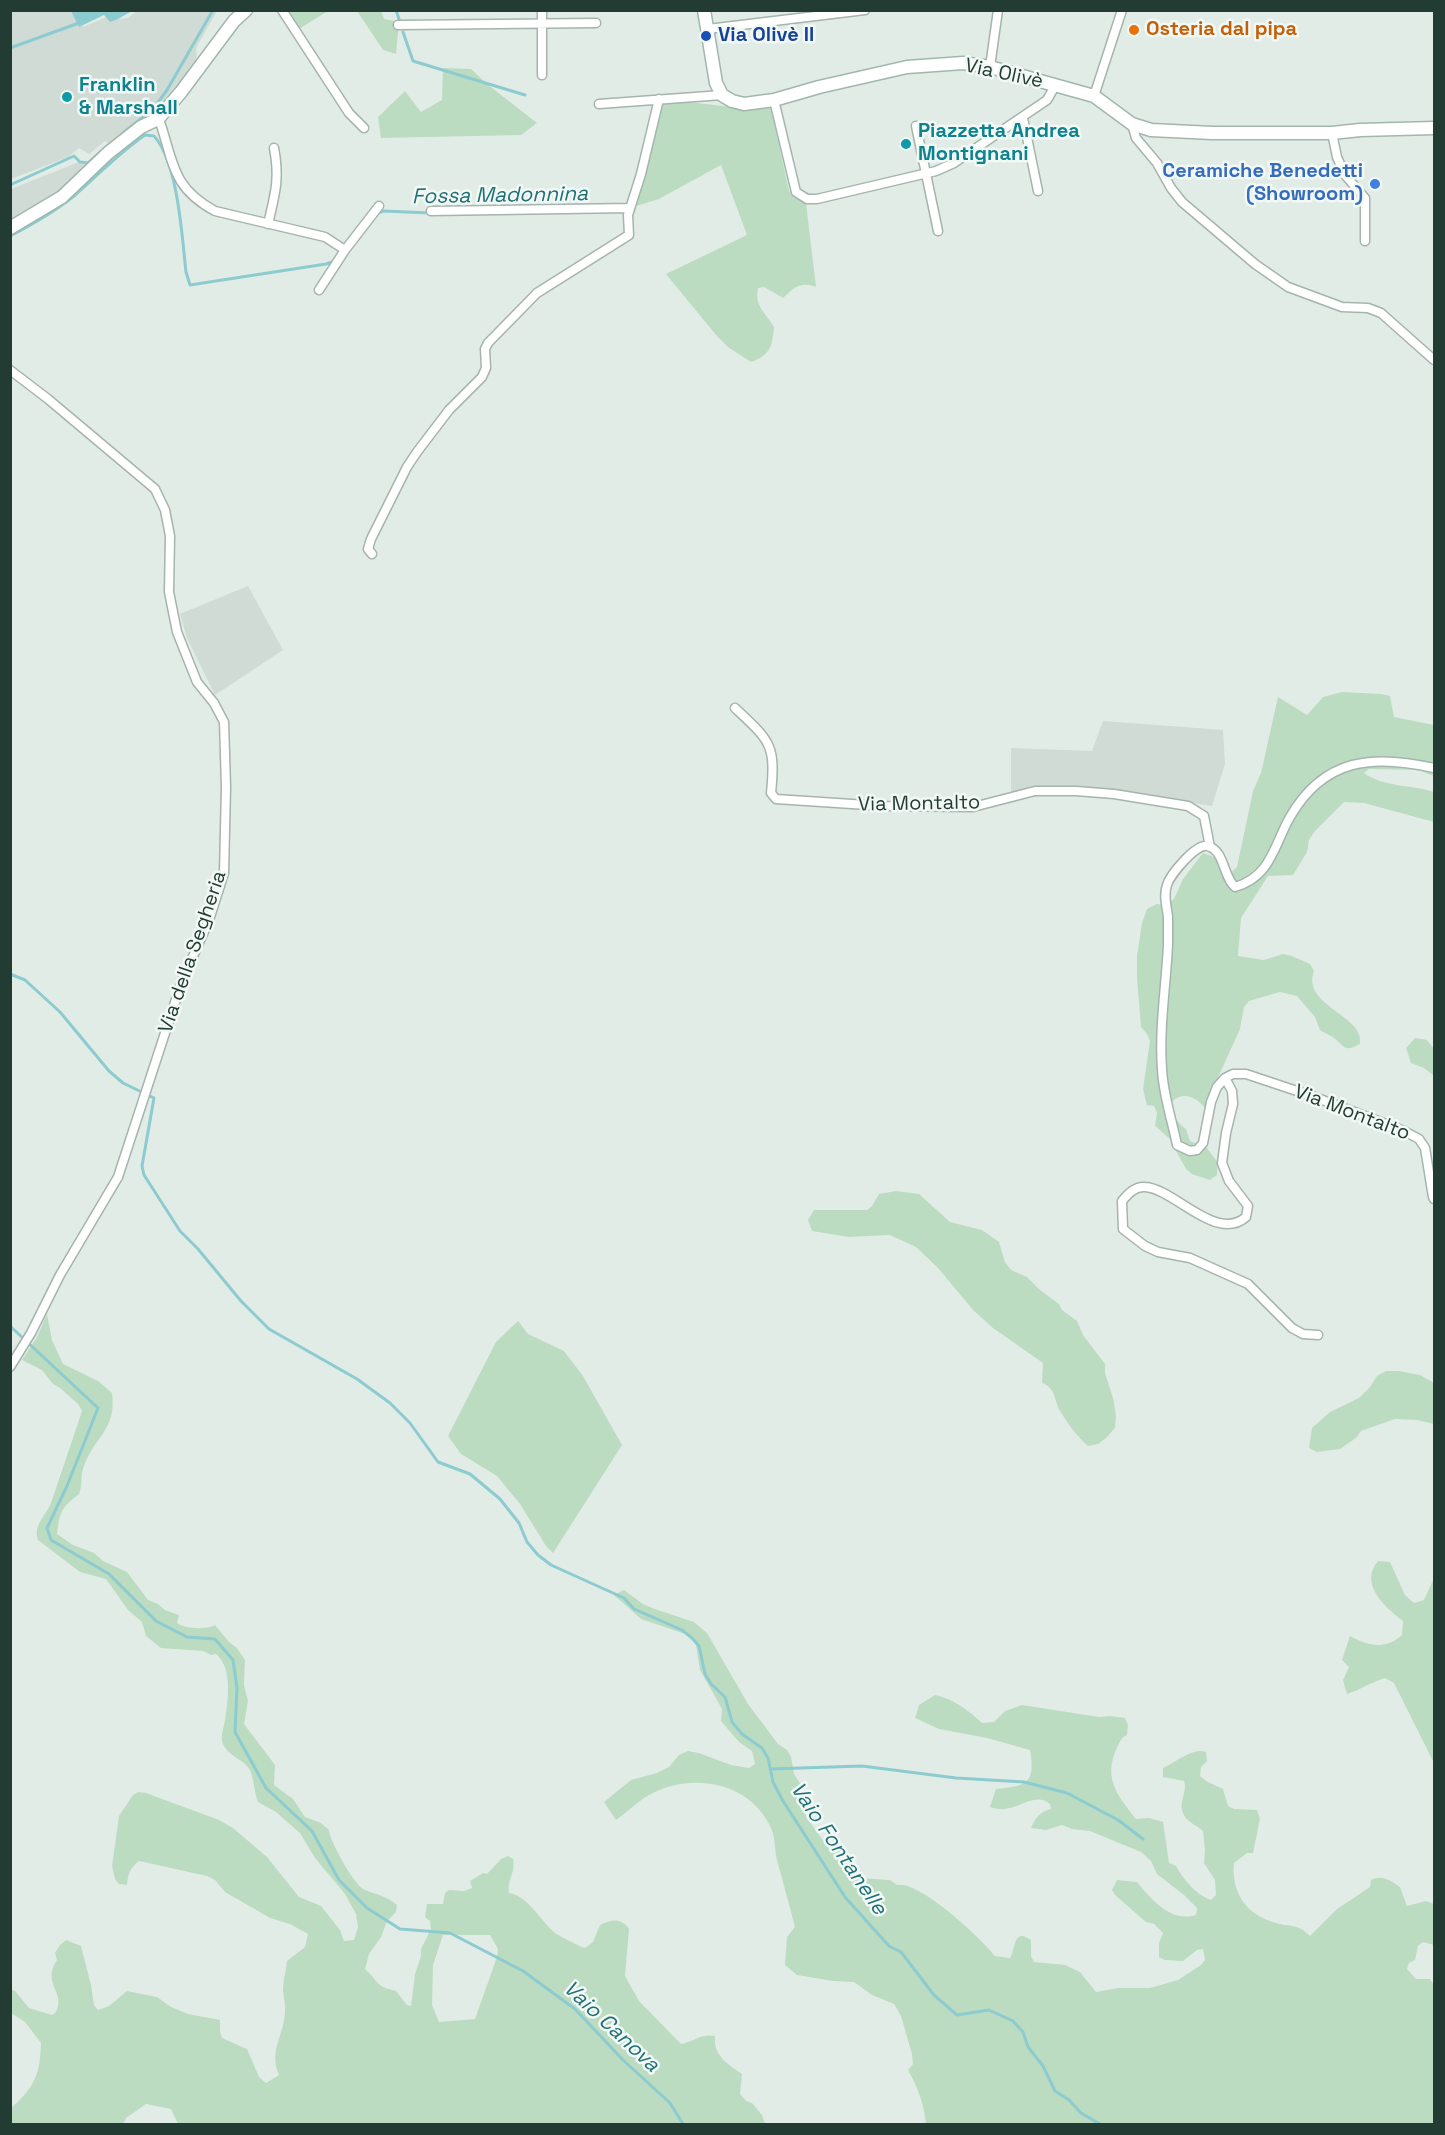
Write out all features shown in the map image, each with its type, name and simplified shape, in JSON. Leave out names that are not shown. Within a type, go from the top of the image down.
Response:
[{"type":"street","points":[[10,228],[62,196],[108,153],[141,127],[158,119],[234,21],[246,10]]},
{"type":"street","points":[[282,10],[349,113],[364,128]]},
{"type":"street","points":[[542,10],[542,75]]},
{"type":"street","points":[[599,104],[722,95],[716,83],[704,10]]},
{"type":"street","points":[[708,30],[865,10]]},
{"type":"street","points":[[990,67],[998,10]]},
{"type":"street","points":[[1094,96],[1122,10]]},
{"type":"street","points":[[398,25],[596,23]]},
{"type":"street","name":"Via Olivè","points":[[722,95],[744,104],[774,100],[907,67],[963,63],[990,67],[1094,96],[1132,124],[1151,130],[1332,134],[1360,130],[1434,128]]},
{"type":"street","points":[[774,100],[796,192],[807,199],[817,199],[925,175],[954,163],[1047,100],[1055,86]]},
{"type":"street","points":[[372,554],[368,549],[371,539],[407,467],[449,410],[482,377],[486,368],[485,349],[488,343],[537,294],[629,235],[628,215],[641,174],[659,99]]},
{"type":"street","points":[[1023,118],[1038,191]]},
{"type":"street","points":[[158,119],[175,174],[187,191],[201,204],[215,211],[325,237],[345,250]]},
{"type":"street","points":[[1132,124],[1136,138],[1157,163],[1182,202],[1255,264],[1288,287],[1342,307],[1368,308],[1381,313],[1434,360]]},
{"type":"street","points":[[916,126],[938,231]]},
{"type":"street","points":[[1332,134],[1337,157],[1345,175],[1365,198],[1365,241]]},
{"type":"street","points":[[268,224],[278,183],[274,148]]},
{"type":"street","points":[[319,290],[345,250],[379,206]]},
{"type":"street","points":[[431,211],[630,208]]},
{"type":"street","name":"Via della Segheria","points":[[10,370],[48,399],[154,489],[165,510],[170,536],[169,592],[177,632],[196,682],[214,703],[224,722],[226,787],[224,873],[209,920],[181,984],[118,1177],[60,1275],[31,1333],[10,1367]]},
{"type":"street","name":"Via Montalto","points":[[735,708],[761,732],[772,750],[774,771],[771,793],[776,800],[882,806],[972,807],[1035,791],[1076,791],[1114,794],[1188,806],[1204,816],[1210,847],[1216,851],[1230,882],[1235,887],[1246,884],[1261,871],[1275,853],[1289,818],[1307,792],[1320,779],[1339,768],[1360,764],[1410,763],[1434,768]]},
{"type":"street","points":[[1210,847],[1204,846],[1195,850],[1167,885],[1165,895],[1168,945],[1163,999],[1162,1070],[1178,1145],[1190,1151],[1197,1150],[1203,1143],[1211,1102],[1217,1087],[1224,1078],[1232,1091],[1233,1104],[1222,1163],[1229,1181],[1248,1206],[1246,1217],[1239,1223],[1228,1224],[1210,1219],[1158,1190],[1143,1186],[1130,1192],[1122,1201],[1123,1229],[1145,1246],[1158,1252],[1190,1258],[1248,1284],[1292,1328],[1303,1334],[1318,1335]]},
{"type":"street","name":"Via Montalto","points":[[1224,1078],[1233,1074],[1246,1074],[1312,1096],[1404,1131],[1419,1139],[1425,1148],[1434,1198]]},
{"type":"shaded area","points":[[10,11],[77,11],[83,27],[113,14],[118,19],[128,18],[137,11],[217,11],[196,48],[197,57],[194,64],[181,80],[178,88],[110,148],[105,141],[89,154],[79,148],[68,157],[11,179]]},
{"type":"shaded area","points":[[79,162],[88,168],[70,185],[11,224],[11,189]]},
{"type":"shaded area","points":[[248,586],[283,650],[215,695],[187,638],[180,614]]},
{"type":"shaded area","points":[[1103,721],[1223,730],[1225,764],[1212,806],[1102,789],[1011,797],[1011,748],[1092,751]]},
{"type":"green space","points":[[287,11],[328,11],[299,29]]},
{"type":"green space","points":[[357,11],[381,11],[384,19],[399,22],[396,54],[383,50]]},
{"type":"green space","points":[[443,68],[471,69],[537,123],[521,135],[381,138],[378,117],[405,91],[421,112],[442,100]]},
{"type":"green space","points":[[679,101],[750,109],[771,108],[789,191],[794,198],[806,203],[816,287],[798,286],[783,298],[764,287],[758,288],[759,305],[774,327],[767,353],[751,362],[728,347],[716,335],[666,274],[747,235],[721,165],[659,199],[633,207],[644,181],[661,102]]},
{"type":"green space","points":[[1342,692],[1390,696],[1394,717],[1434,725],[1434,776],[1418,770],[1369,769],[1364,773],[1380,781],[1434,792],[1434,822],[1364,803],[1344,802],[1315,831],[1309,840],[1307,852],[1293,875],[1268,876],[1241,918],[1238,956],[1264,960],[1283,954],[1310,964],[1314,971],[1312,983],[1316,993],[1353,1025],[1359,1034],[1360,1044],[1345,1048],[1320,1030],[1315,1017],[1297,996],[1280,992],[1249,1001],[1244,1007],[1240,1029],[1216,1082],[1211,1116],[1201,1104],[1190,1097],[1179,1097],[1167,1108],[1186,1129],[1190,1141],[1207,1148],[1218,1163],[1217,1175],[1210,1180],[1192,1174],[1186,1169],[1169,1138],[1155,1126],[1157,1113],[1154,1106],[1147,1105],[1143,1089],[1150,1041],[1141,1027],[1137,978],[1137,956],[1142,923],[1147,909],[1157,904],[1164,905],[1174,899],[1183,879],[1203,853],[1219,859],[1225,878],[1237,867],[1253,791],[1261,773],[1278,697],[1307,715],[1323,697]]},
{"type":"green space","points":[[1415,1038],[1427,1040],[1434,1049],[1434,1076],[1424,1068],[1411,1063],[1406,1048]]},
{"type":"green space","points":[[896,1191],[919,1194],[950,1222],[982,1230],[999,1242],[1005,1262],[1011,1270],[1027,1277],[1077,1321],[1083,1335],[1105,1364],[1105,1373],[1116,1416],[1115,1428],[1106,1438],[1098,1444],[1088,1446],[1084,1442],[1060,1411],[1050,1388],[1042,1383],[1043,1363],[993,1328],[973,1310],[938,1268],[916,1247],[890,1235],[849,1237],[812,1231],[808,1220],[814,1210],[867,1210],[879,1194]]},
{"type":"green space","points":[[47,1314],[52,1340],[63,1364],[98,1381],[112,1393],[113,1406],[108,1425],[88,1456],[82,1473],[79,1494],[62,1511],[57,1534],[73,1545],[94,1553],[103,1561],[127,1572],[148,1600],[179,1615],[177,1623],[185,1627],[196,1628],[215,1625],[237,1648],[245,1660],[244,1685],[248,1701],[244,1724],[275,1765],[274,1785],[293,1799],[305,1817],[321,1823],[329,1830],[337,1852],[348,1871],[363,1889],[389,1899],[397,1905],[396,1912],[387,1921],[381,1937],[369,1954],[365,1969],[378,1983],[396,1991],[407,2005],[411,2006],[421,1949],[431,1929],[430,1921],[425,1917],[427,1904],[443,1904],[445,1893],[449,1890],[464,1891],[472,1888],[470,1881],[483,1873],[487,1874],[501,1859],[508,1856],[513,1859],[514,1864],[509,1893],[528,1904],[557,1934],[585,1948],[593,1942],[600,1925],[616,1921],[626,1925],[629,1929],[625,1976],[639,2001],[681,2044],[701,2037],[715,2036],[716,2049],[719,2054],[742,2074],[740,2094],[762,2115],[765,2124],[178,2124],[171,2109],[146,2104],[126,2118],[123,2124],[11,2124],[11,2108],[26,2093],[35,2079],[41,2043],[25,2022],[11,2013],[11,1989],[29,2008],[52,2015],[56,2012],[58,1998],[51,1975],[57,1960],[55,1953],[66,1940],[81,1946],[94,2005],[98,2010],[109,2006],[127,1991],[157,1997],[171,2007],[188,2014],[220,2020],[222,2038],[247,2049],[259,2077],[266,2083],[279,2075],[275,2058],[284,2019],[283,1987],[287,1961],[305,1947],[308,1934],[290,1924],[270,1918],[225,1892],[215,1880],[207,1876],[139,1861],[130,1872],[127,1885],[119,1884],[115,1879],[112,1866],[119,1816],[133,1795],[138,1792],[219,1820],[233,1828],[267,1857],[299,1897],[321,1906],[340,1930],[344,1941],[354,1940],[358,1927],[356,1914],[345,1894],[315,1858],[300,1833],[276,1812],[258,1802],[250,1770],[223,1745],[222,1735],[228,1685],[221,1660],[216,1654],[211,1655],[203,1651],[161,1648],[146,1636],[142,1622],[128,1610],[106,1579],[80,1572],[38,1540],[38,1525],[51,1503],[82,1411],[78,1404],[53,1384],[42,1370],[22,1360],[37,1337]],"holes":[[[443,1935],[490,1935],[498,1949],[497,1957],[475,2019],[439,2022],[432,2005],[433,1965]]]},
{"type":"green space","points":[[518,1321],[528,1334],[564,1351],[583,1376],[622,1445],[553,1553],[546,1546],[520,1504],[497,1476],[461,1454],[448,1436],[496,1342]]},
{"type":"green space","points":[[1386,1371],[1420,1375],[1434,1383],[1434,1424],[1417,1420],[1395,1419],[1361,1431],[1356,1438],[1340,1449],[1317,1452],[1309,1448],[1312,1428],[1330,1412],[1359,1398],[1377,1376]]},
{"type":"green space","points":[[1378,1561],[1390,1562],[1405,1595],[1414,1603],[1424,1600],[1434,1578],[1434,1763],[1394,1683],[1385,1678],[1347,1694],[1343,1680],[1349,1667],[1342,1660],[1350,1636],[1370,1644],[1383,1645],[1402,1635],[1403,1621],[1382,1602],[1373,1587],[1371,1578]]},
{"type":"green space","points":[[624,1590],[643,1604],[694,1622],[707,1633],[748,1704],[778,1744],[787,1750],[791,1757],[794,1774],[801,1785],[803,1808],[807,1818],[827,1845],[843,1851],[851,1860],[858,1878],[890,1880],[897,1885],[907,1886],[920,1892],[949,1912],[995,1956],[1010,1958],[1018,1937],[1025,1937],[1031,1940],[1031,1956],[1034,1962],[1065,1965],[1080,1972],[1096,1992],[1119,1988],[1150,1988],[1178,1980],[1205,1960],[1203,1949],[1197,1950],[1183,1961],[1165,1960],[1159,1957],[1159,1943],[1163,1933],[1154,1924],[1146,1922],[1115,1895],[1112,1890],[1117,1880],[1137,1882],[1162,1908],[1178,1916],[1196,1915],[1197,1908],[1157,1874],[1151,1861],[1141,1852],[1090,1831],[1072,1829],[1062,1825],[1046,1830],[1031,1828],[1034,1821],[1044,1811],[1051,1809],[1050,1804],[1045,1801],[1034,1800],[1002,1809],[990,1807],[996,1789],[1022,1784],[1030,1776],[1030,1750],[987,1738],[939,1729],[915,1718],[919,1705],[935,1695],[942,1697],[960,1706],[982,1723],[994,1722],[1005,1711],[1022,1705],[1099,1717],[1125,1718],[1128,1725],[1127,1735],[1120,1741],[1112,1761],[1112,1779],[1115,1788],[1136,1819],[1149,1818],[1163,1822],[1169,1863],[1176,1866],[1195,1890],[1211,1900],[1216,1895],[1215,1880],[1204,1863],[1203,1831],[1187,1820],[1182,1811],[1184,1781],[1163,1777],[1163,1768],[1195,1752],[1206,1752],[1207,1761],[1201,1767],[1200,1776],[1223,1789],[1228,1806],[1234,1809],[1257,1810],[1260,1819],[1253,1853],[1247,1853],[1234,1863],[1238,1893],[1256,1914],[1276,1923],[1298,1928],[1310,1936],[1337,1909],[1370,1887],[1371,1880],[1375,1878],[1382,1878],[1400,1887],[1407,1906],[1426,1901],[1434,1904],[1434,1945],[1423,1942],[1418,1946],[1415,1960],[1409,1963],[1407,1969],[1416,1979],[1430,1979],[1434,1983],[1434,2124],[926,2124],[920,2096],[908,2070],[913,2064],[912,2054],[901,2016],[894,2004],[872,1995],[854,1982],[797,1975],[785,1965],[787,1937],[795,1927],[777,1860],[773,1833],[759,1809],[747,1798],[732,1790],[699,1783],[665,1788],[649,1795],[616,1820],[604,1802],[631,1780],[669,1767],[679,1755],[688,1751],[731,1765],[749,1768],[755,1764],[752,1751],[739,1742],[721,1721],[722,1709],[700,1670],[696,1645],[688,1635],[641,1619],[614,1595]]},
{"type":"water","points":[[71,11],[132,11],[110,22],[104,15],[79,27]]},
{"type":"waterway","points":[[154,108],[167,90],[213,10]]},
{"type":"waterway","points":[[396,10],[399,19]]},
{"type":"waterway","points":[[10,48],[79,23]]},
{"type":"waterway","points":[[403,32],[413,61],[525,95]]},
{"type":"waterway","points":[[122,134],[147,114]]},
{"type":"waterway","name":"Fossa Madonnina","points":[[10,236],[66,202],[145,135],[154,136],[169,163],[178,201],[186,272],[190,285],[335,261]]},
{"type":"waterway","points":[[10,185],[74,156],[80,162],[88,163],[103,150]]},
{"type":"waterway","name":"Fossa Madonnina","points":[[377,213],[384,211],[430,213]]},
{"type":"waterway","name":"Vaio Fontanelle","points":[[10,974],[25,980],[60,1012],[109,1071],[123,1083],[154,1098],[142,1166],[144,1175],[180,1231],[241,1301],[269,1329],[357,1379],[390,1403],[410,1423],[438,1462],[470,1474],[500,1499],[519,1523],[527,1542],[551,1565],[624,1598],[634,1609],[682,1630],[692,1638],[699,1646],[705,1674],[711,1684],[725,1697],[732,1722],[742,1734],[762,1748],[768,1758],[773,1782],[783,1801],[845,1897],[889,1946],[901,1952],[934,1995],[957,2015],[989,2010],[1013,2021],[1023,2032],[1028,2047],[1043,2066],[1055,2091],[1069,2100],[1081,2113],[1100,2124]]},
{"type":"waterway","name":"Vaio Canova","points":[[10,1326],[98,1408],[67,1486],[47,1528],[51,1540],[109,1574],[156,1621],[187,1637],[215,1639],[233,1660],[237,1688],[235,1732],[266,1788],[312,1831],[339,1880],[367,1908],[400,1929],[450,1933],[523,1971],[575,2009],[623,2060],[670,2103],[683,2124]]},
{"type":"waterway","points":[[770,1769],[862,1766],[956,1778],[1024,1782],[1067,1793],[1118,1820],[1143,1839]]},
{"type":"place","name":"Osteria dal pipa","points":[[1134,30]]},
{"type":"place","name":"Via Olivè II","points":[[706,36]]},
{"type":"place","name":"Franklin & Marshall","points":[[67,97]]},
{"type":"place","name":"Piazzetta Andrea Montignani","points":[[906,144]]},
{"type":"place","name":"Ceramiche Benedetti (Showroom)","points":[[1375,184]]}]
